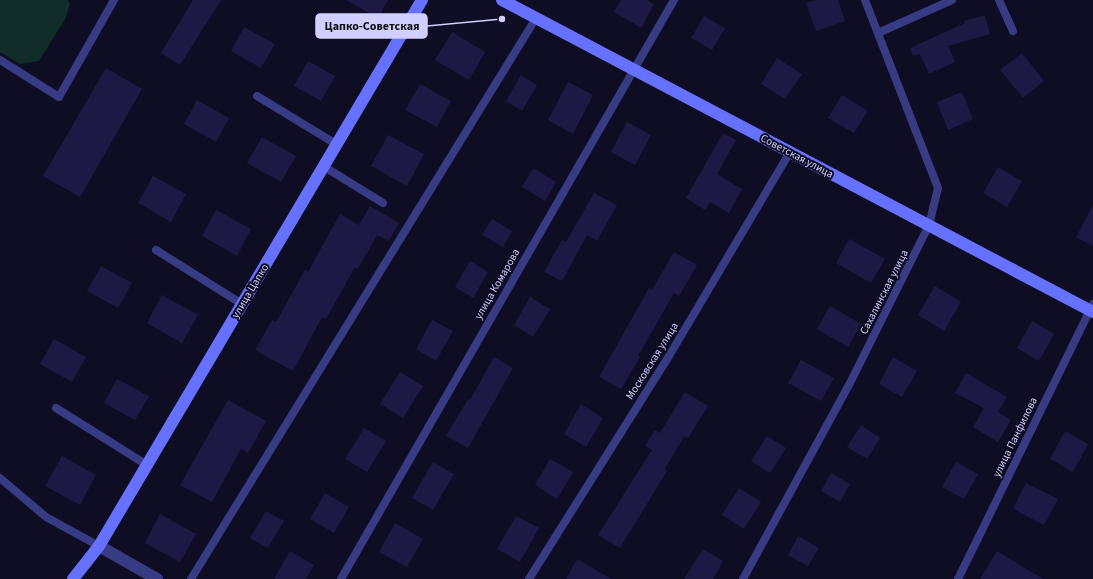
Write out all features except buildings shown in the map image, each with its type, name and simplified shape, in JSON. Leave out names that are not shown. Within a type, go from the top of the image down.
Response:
[{"type":"street","name":"улица Цапко","points":[[73,579],[99,546],[422,0]]},
{"type":"street","name":"Советская улица","points":[[502,0],[633,70],[1092,309]]},
{"type":"street","points":[[99,546],[157,579]]},
{"type":"lane","points":[[0,60],[59,97],[114,0]]},
{"type":"lane","name":"улица Комарова","points":[[341,579],[674,0]]},
{"type":"lane","name":"Сахалинская улица","points":[[744,579],[850,383],[929,225],[938,188],[865,0]]},
{"type":"lane","points":[[878,33],[952,0]]},
{"type":"lane","points":[[999,0],[1013,31]]},
{"type":"lane","points":[[191,579],[536,18]]},
{"type":"lane","points":[[257,96],[336,144]]},
{"type":"lane","name":"Московская улица","points":[[529,579],[673,349],[790,152]]},
{"type":"lane","points":[[323,166],[383,203]]},
{"type":"lane","points":[[156,250],[242,304]]},
{"type":"lane","name":"улица Панфилова","points":[[958,579],[1092,309]]},
{"type":"lane","points":[[56,408],[147,465]]},
{"type":"lane","points":[[0,478],[46,517],[99,546]]},
{"type":"green space","points":[[0,0],[68,0],[70,4],[65,19],[39,61],[20,64],[0,52]]},
{"type":"place","name":"Цапко-Советская","points":[[502,19]]}]
